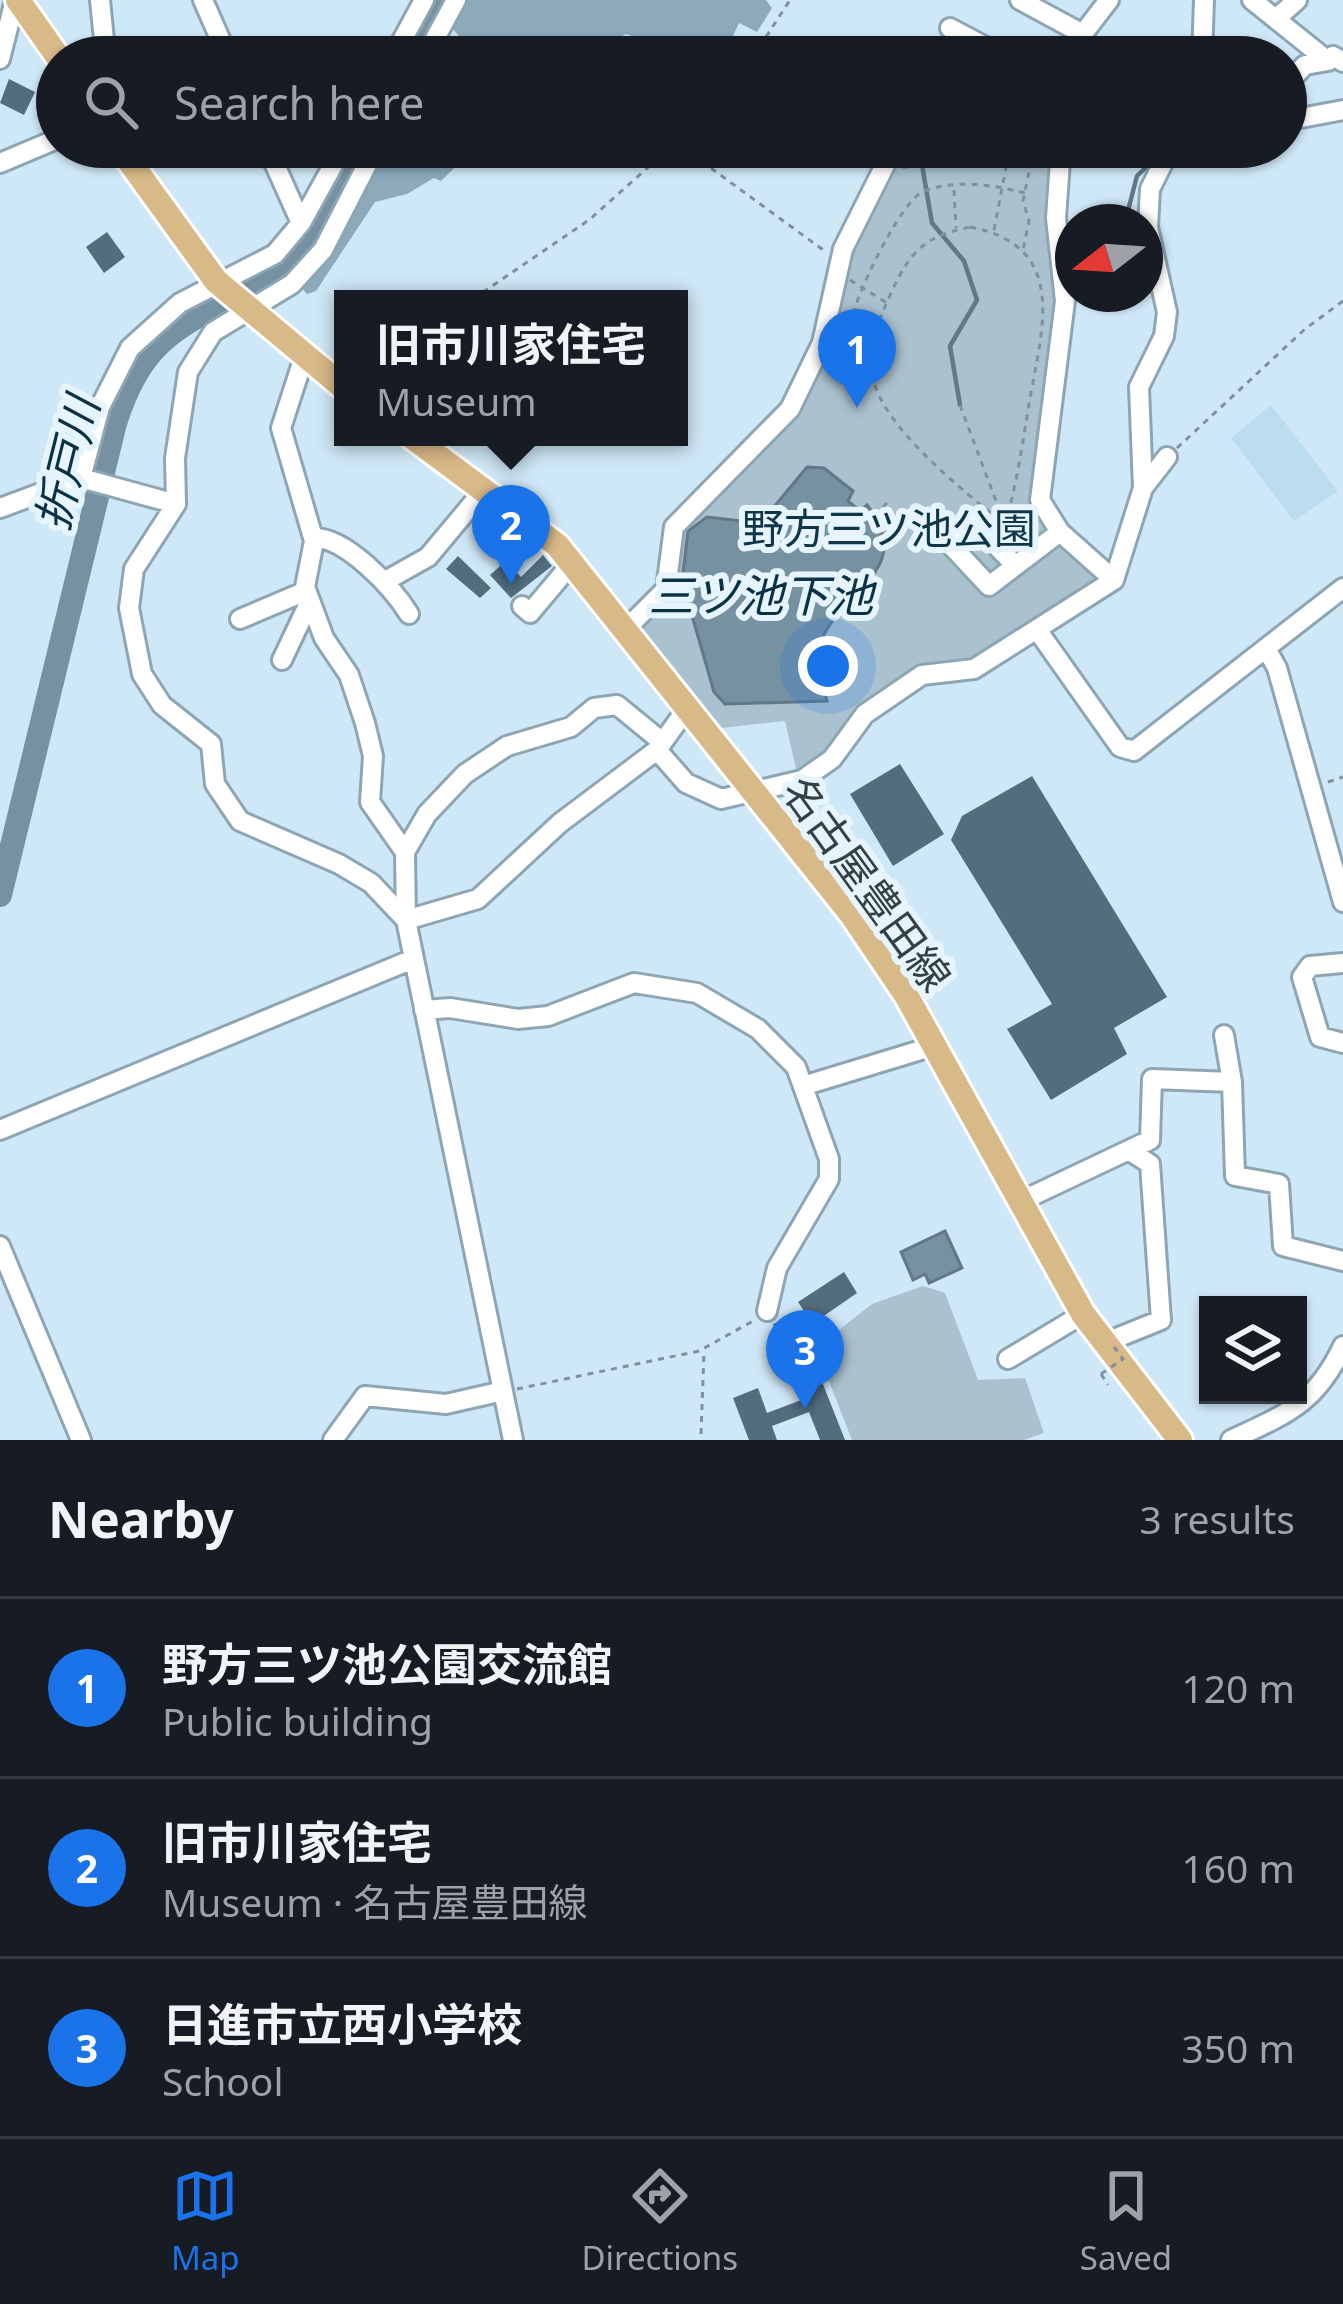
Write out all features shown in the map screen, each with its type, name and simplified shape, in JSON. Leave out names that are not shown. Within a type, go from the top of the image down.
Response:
[{"type":"main road","points":[[17,0],[43,36]]},
{"type":"main road","points":[[134,168],[220,285],[334,380]]},
{"type":"main road","name":"名古屋豊田線","points":[[424,446],[572,563],[877,948],[1083,1314],[1180,1440]]},
{"type":"street","points":[[0,59],[17,0]]},
{"type":"street","points":[[100,0],[104,36]]},
{"type":"street","points":[[202,0],[218,36]]},
{"type":"street","points":[[404,36],[424,0]]},
{"type":"street","points":[[436,36],[455,0]]},
{"type":"street","points":[[1020,0],[1082,33]]},
{"type":"street","points":[[1080,36],[1108,0]]},
{"type":"street","points":[[1203,36],[1204,0]]},
{"type":"street","points":[[1252,0],[1305,36]]},
{"type":"street","points":[[1278,17],[1297,0]]},
{"type":"street","points":[[950,28],[965,36]]},
{"type":"street","points":[[1307,37],[1337,58]]},
{"type":"street","points":[[1307,65],[1337,58]]},
{"type":"street","points":[[1307,117],[1343,110]]},
{"type":"street","points":[[0,163],[36,148]]},
{"type":"street","points":[[276,168],[301,223]]},
{"type":"street","points":[[93,482],[100,406],[130,348],[180,303],[275,254],[301,223],[331,168]]},
{"type":"street","points":[[365,168],[323,250],[292,284],[213,332],[188,372],[175,458],[176,504],[134,569],[129,608],[142,674],[162,705],[212,744],[215,784],[240,821],[302,845],[371,883],[406,920]]},
{"type":"street","points":[[623,632],[666,589],[674,527],[790,409],[822,343],[839,268],[889,168]]},
{"type":"street","points":[[1060,168],[1056,218],[1065,301],[1040,500],[1060,532],[1114,580]]},
{"type":"street","points":[[513,1440],[413,959],[406,920],[405,852],[427,814],[465,774],[507,746],[571,727],[594,708],[617,705],[659,745],[686,783],[721,799],[802,780],[832,759],[865,714],[922,674],[974,670],[1114,580],[1143,488],[1139,387],[1164,336],[1167,312],[1148,227],[1150,189],[1161,168]]},
{"type":"street","points":[[282,660],[308,596],[313,538],[280,428],[304,357]]},
{"type":"street","points":[[1143,488],[1167,458]]},
{"type":"street","points":[[0,508],[93,482],[176,504]]},
{"type":"street","points":[[387,580],[428,557],[484,490]]},
{"type":"street","points":[[1019,556],[1060,532]]},
{"type":"street","points":[[313,538],[335,542],[387,580],[409,614]]},
{"type":"street","points":[[522,606],[530,614],[572,563]]},
{"type":"street","points":[[1038,631],[1125,750],[1134,751],[1343,588]]},
{"type":"street","points":[[240,620],[308,596]]},
{"type":"street","points":[[308,596],[324,638],[349,675],[365,723],[373,756],[370,802],[405,852]]},
{"type":"street","points":[[1266,648],[1277,668],[1343,902]]},
{"type":"street","points":[[406,920],[478,899],[560,823],[659,745],[688,707]]},
{"type":"street","points":[[0,1130],[413,959]]},
{"type":"street","points":[[1343,963],[1310,966],[1303,977],[1320,1037],[1343,1043]]},
{"type":"street","points":[[424,1010],[450,1008],[518,1019],[548,1016],[634,983],[697,993],[758,1029],[796,1067],[806,1085],[829,1159],[829,1179],[777,1268],[767,1311]]},
{"type":"street","points":[[1224,1035],[1232,1082],[1235,1176],[1279,1184],[1283,1246],[1343,1261]]},
{"type":"street","points":[[806,1085],[934,1046]]},
{"type":"street","points":[[1019,1202],[1150,1140],[1152,1079],[1232,1082]]},
{"type":"street","points":[[1109,1345],[1160,1320],[1150,1164],[1130,1150]]},
{"type":"street","points":[[0,1246],[81,1440]]},
{"type":"street","points":[[1008,1359],[1083,1314]]},
{"type":"street","points":[[1231,1440],[1296,1411],[1336,1376],[1343,1346]]},
{"type":"street","points":[[333,1440],[365,1396],[446,1404],[503,1391]]},
{"type":"path","points":[[767,36],[790,0]]},
{"type":"path","points":[[486,290],[589,220],[647,168]]},
{"type":"path","points":[[709,168],[887,303]]},
{"type":"path","points":[[994,231],[1006,168]]},
{"type":"path","points":[[1023,251],[1029,220],[1024,193],[1028,168]]},
{"type":"path","points":[[1005,525],[902,430],[882,402],[849,328],[871,260],[917,195],[927,189],[954,189],[974,182],[1024,193]]},
{"type":"path","points":[[954,189],[956,230]]},
{"type":"path","points":[[870,370],[887,303],[907,258],[931,236],[956,230],[994,231],[1023,251],[1046,307],[1005,525]]},
{"type":"path","points":[[1167,458],[1305,328],[1343,301]]},
{"type":"path","points":[[960,405],[1019,556]]},
{"type":"path","points":[[654,601],[664,613],[710,603],[735,638],[752,646],[774,650],[802,642],[875,556],[872,520],[891,498]]},
{"type":"path","points":[[503,1391],[704,1349],[767,1311]]},
{"type":"path","points":[[1108,1385],[1101,1374],[1123,1359],[1109,1345]]},
{"type":"path","points":[[701,1434],[704,1349]]},
{"type":"shaded area","points":[[461,0],[766,0],[772,8],[757,32],[739,23],[733,36],[459,36],[449,24]]},
{"type":"shaded area","points":[[369,168],[454,168],[441,181],[434,178],[407,194],[375,202],[316,291],[307,294],[299,285]]},
{"type":"shaded area","points":[[1271,405],[1338,491],[1294,521],[1231,438]]},
{"type":"green space","name":"野方三ツ池公園","points":[[893,168],[1059,168],[1059,204],[1055,204],[1058,312],[1032,502],[1102,578],[973,664],[920,671],[829,755],[797,773],[785,721],[721,728],[639,625],[673,595],[681,529],[771,444],[794,412],[852,250]]},
{"type":"green space","points":[[923,1286],[945,1293],[978,1380],[1025,1378],[1044,1433],[1024,1440],[852,1440],[816,1348],[872,1304]]},
{"type":"water","name":"三ツ池下池","points":[[807,467],[824,468],[853,491],[848,501],[860,511],[867,505],[880,527],[881,562],[822,639],[819,663],[827,701],[725,704],[714,692],[682,581],[688,531],[707,517],[751,522],[768,514]]},
{"type":"water","points":[[945,1231],[962,1268],[929,1283],[925,1274],[913,1280],[901,1252]]},
{"type":"building","points":[[9,79],[35,92],[24,115],[0,103]]},
{"type":"building","points":[[107,232],[125,257],[104,273],[86,247]]},
{"type":"building","points":[[543,555],[552,566],[511,598],[490,575],[506,561],[521,577]]},
{"type":"building","points":[[458,556],[491,588],[480,598],[446,569]]},
{"type":"building","points":[[900,764],[944,834],[893,866],[850,794]]},
{"type":"building","points":[[1032,776],[1167,997],[1114,1028],[1127,1054],[1051,1100],[1007,1029],[1052,1004],[951,840],[962,816]]},
{"type":"building","points":[[844,1272],[857,1293],[802,1331],[845,1440],[820,1440],[809,1412],[772,1426],[777,1440],[749,1440],[733,1398],[758,1388],[767,1413],[804,1399],[773,1324],[804,1311],[798,1302]]},
{"type":"waterway","name":"折戸川","points":[[421,36],[440,0]]},
{"type":"waterway","name":"折戸川","points":[[0,895],[115,423],[135,375],[176,330],[288,267],[319,225],[350,168]]},
{"type":"waterway","points":[[923,168],[932,223],[964,261],[977,300],[950,346],[960,405]]},
{"type":"waterway","points":[[1130,204],[1137,176],[1145,168]]},
{"type":"place","name":"野方三ツ池公園交流館","points":[[857,408]]},
{"type":"place","name":"旧市川家住宅","points":[[511,584]]},
{"type":"place","name":"日進市立西小学校","points":[[805,1409]]}]
